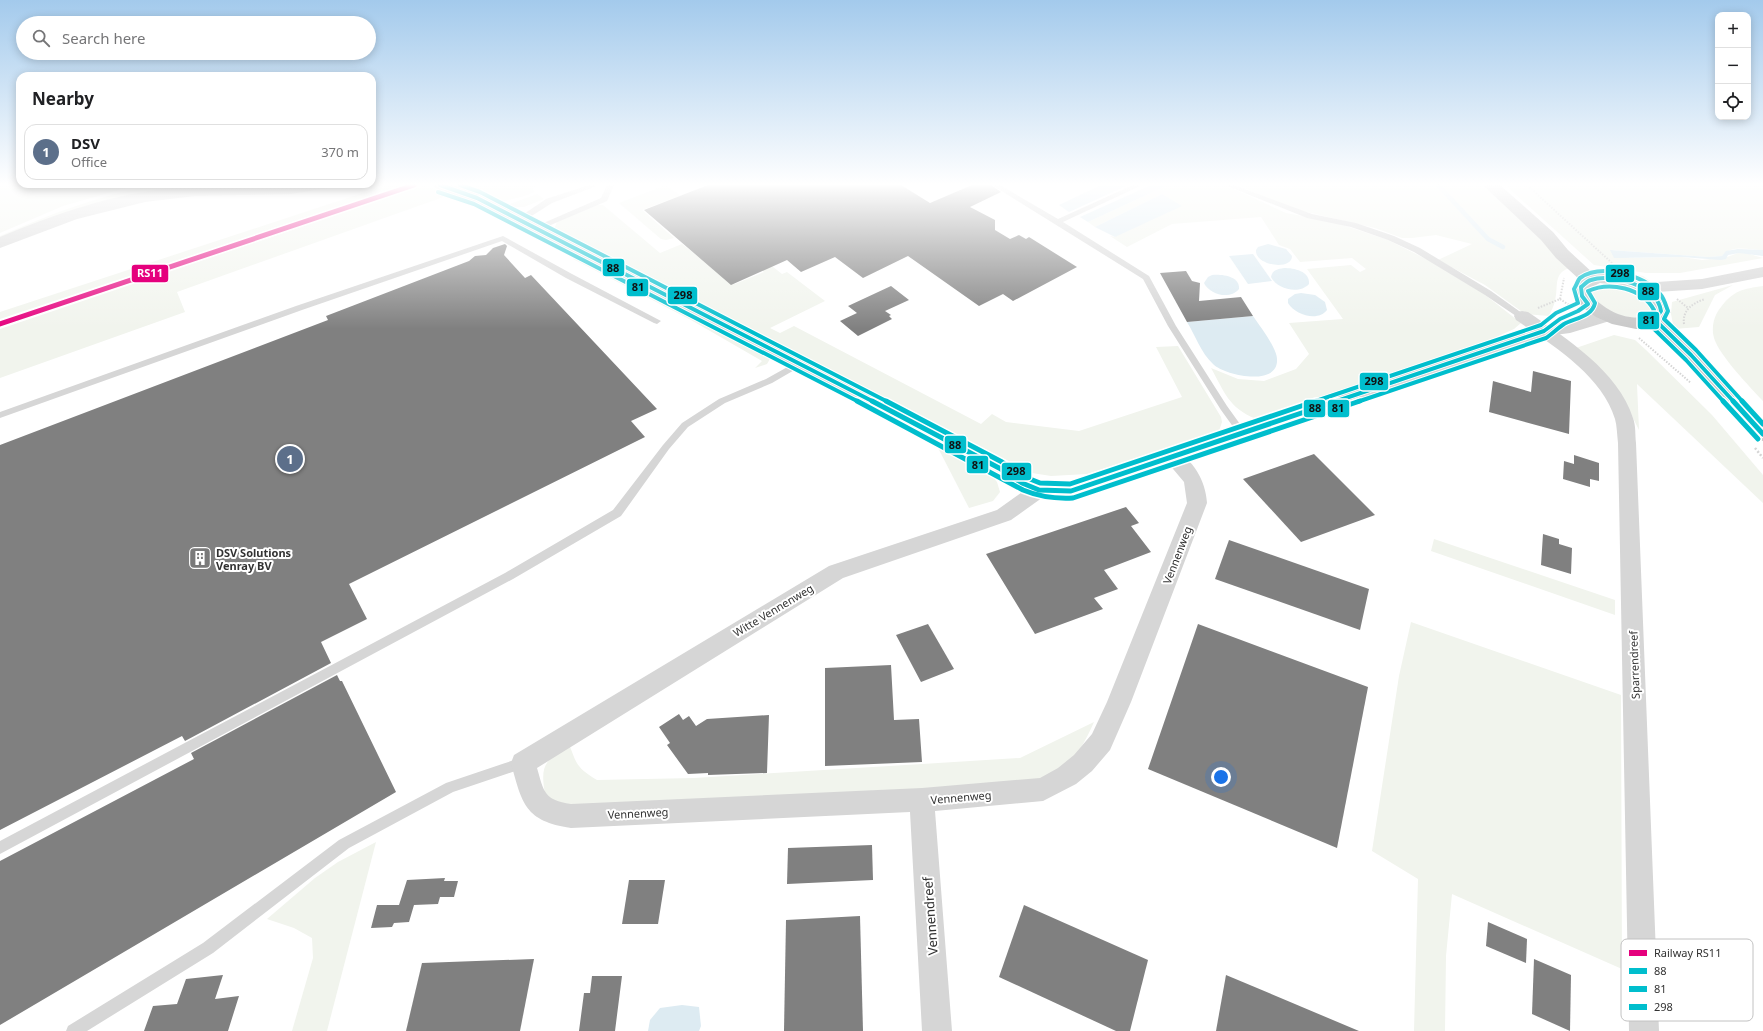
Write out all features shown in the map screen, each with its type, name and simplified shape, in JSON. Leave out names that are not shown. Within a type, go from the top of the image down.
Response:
[{"type":"main road","points":[[1545,233],[1562,254],[1590,280]]},
{"type":"main road","points":[[1548,236],[1572,251],[1613,272],[1631,284],[1642,288],[1658,301],[1662,312],[1660,317],[1655,320],[1636,323],[1607,316],[1588,304],[1580,292],[1584,283],[1613,272]]},
{"type":"main road","points":[[1655,320],[1691,355],[1763,434]]},
{"type":"main road","points":[[1636,323],[1723,391]]},
{"type":"street","points":[[0,243],[24,233]]},
{"type":"street","points":[[545,233],[800,363],[999,468],[1022,483],[1039,490],[1071,491],[1544,331],[1570,327],[1607,316]]},
{"type":"street","points":[[1642,288],[1702,284],[1763,272]]},
{"type":"street","points":[[1658,301],[1702,284]]},
{"type":"street","points":[[1544,331],[1560,319],[1578,311],[1588,304]]},
{"type":"street","points":[[1522,316],[1544,331]]},
{"type":"street","name":"Sparrendreef","points":[[1544,331],[1588,365],[1608,388],[1624,417],[1626,436],[1641,939]]},
{"type":"street","name":"Vennenweg","points":[[523,762],[532,794],[542,809],[556,815],[579,816],[922,800],[1043,789],[1068,776],[1083,764],[1101,742],[1119,702],[1197,503],[1198,491],[1194,479],[1172,457]]},
{"type":"street","name":"Witte Vennenweg","points":[[523,762],[836,572],[1004,515],[1039,490]]},
{"type":"street","name":"Vennendreef","points":[[922,800],[937,1031]]},
{"type":"street","name":"Sparrendreef","points":[[1644,1021],[1644,1031]]},
{"type":"lane","points":[[1075,233],[1146,278],[1172,326],[1224,408],[1242,433]]},
{"type":"lane","points":[[1376,233],[1391,238],[1417,250],[1488,293],[1522,316]]},
{"type":"lane","points":[[0,415],[300,308],[503,238],[570,276],[657,321]]},
{"type":"lane","points":[[0,848],[509,576],[616,513],[666,447],[685,425],[722,401],[769,381],[800,363]]},
{"type":"lane","points":[[73,1031],[208,948],[344,844],[450,787],[523,762]]},
{"type":"path","points":[[1579,233],[1607,260],[1613,272]]},
{"type":"path","points":[[1522,316],[1560,299]]},
{"type":"path","points":[[1684,325],[1683,320],[1688,308]]},
{"type":"shaded area","points":[[7,233],[21,233],[0,239],[0,236]]},
{"type":"shaded area","points":[[240,233],[258,233],[0,319],[0,312]]},
{"type":"shaded area","points":[[283,233],[342,233],[177,292],[185,312],[0,378],[0,329]]},
{"type":"shaded area","points":[[562,233],[636,233],[660,253],[682,244],[735,284],[764,272],[750,260],[759,256],[782,274],[787,272],[825,301],[770,328],[780,333],[794,326],[981,424],[992,414],[1006,422],[1079,431],[1182,397],[1156,347],[1178,346],[1221,417],[1222,422],[1219,431],[1087,474],[1051,476],[1032,473]]},
{"type":"shaded area","points":[[654,233],[668,233],[674,238],[666,240],[661,239]]},
{"type":"shaded area","points":[[1107,233],[1123,233],[1115,237]]},
{"type":"shaded area","points":[[1119,233],[1154,233],[1127,247],[1110,236],[1115,237]]},
{"type":"shaded area","points":[[1271,233],[1367,233],[1388,240],[1430,261],[1484,294],[1521,323],[1514,329],[1474,347],[1256,419],[1233,404],[1224,392],[1211,368],[1238,379],[1264,381],[1296,369],[1309,354],[1289,323],[1343,319],[1307,269],[1351,265],[1360,272],[1366,269],[1352,258],[1300,262],[1290,249],[1279,245]]},
{"type":"shaded area","points":[[1389,233],[1536,233],[1572,267],[1561,273],[1559,276],[1555,303],[1549,316],[1525,314],[1485,285],[1438,260],[1472,244],[1436,235],[1402,238]]},
{"type":"shaded area","points":[[1559,233],[1763,233],[1763,250],[1736,249],[1726,252],[1722,256],[1708,257],[1611,250],[1630,258],[1682,257],[1702,260],[1727,257],[1738,253],[1746,253],[1763,258],[1680,273],[1646,273],[1594,265]]},
{"type":"shaded area","points":[[1268,244],[1286,249],[1292,256],[1290,261],[1286,264],[1274,265],[1261,260],[1257,255],[1256,250],[1258,247]]},
{"type":"shaded area","points":[[1738,249],[1763,250],[1763,256],[1739,253],[1728,255],[1726,259],[1721,260],[1682,257],[1614,258],[1610,250],[1708,257],[1722,256],[1726,251]]},
{"type":"shaded area","points":[[1253,254],[1272,281],[1248,284],[1229,256]]},
{"type":"shaded area","points":[[577,257],[771,357],[767,364],[755,368],[762,361],[691,320],[573,259]]},
{"type":"shaded area","points":[[1284,268],[1301,271],[1307,276],[1309,284],[1300,289],[1294,290],[1278,285],[1271,277],[1276,270]]},
{"type":"shaded area","points":[[1600,268],[1643,276],[1656,285],[1627,280]]},
{"type":"shaded area","points":[[1212,275],[1221,275],[1234,279],[1239,285],[1239,289],[1226,295],[1220,295],[1211,291],[1204,283],[1208,277]]},
{"type":"shaded area","points":[[1614,284],[1626,287],[1642,294],[1652,309],[1644,316],[1632,317],[1619,315],[1608,310],[1593,298],[1592,290],[1594,288],[1602,285]]},
{"type":"shaded area","points":[[1733,285],[1715,295],[1699,327],[1674,329],[1671,314],[1672,302]]},
{"type":"shaded area","points":[[1763,286],[1763,401],[1722,353],[1714,338],[1713,330],[1714,321],[1717,314],[1730,297],[1744,289]]},
{"type":"shaded area","points":[[1301,293],[1315,295],[1325,302],[1327,310],[1318,316],[1307,316],[1296,311],[1288,303],[1288,299],[1295,294]]},
{"type":"shaded area","points":[[1253,316],[1271,343],[1277,359],[1275,368],[1270,373],[1261,376],[1239,375],[1228,372],[1213,364],[1202,349],[1187,322]]},
{"type":"shaded area","points":[[1614,335],[1635,340],[1712,415],[1763,475],[1763,503],[1637,384],[1639,430],[1624,400],[1576,348]]},
{"type":"shaded area","points":[[935,442],[985,467],[997,482],[1000,492],[993,501],[969,508]]},
{"type":"shaded area","points":[[1434,539],[1615,600],[1615,615],[1431,551]]},
{"type":"shaded area","points":[[1411,622],[1621,695],[1621,969],[1452,894],[1446,956],[1445,1031],[1414,1031],[1418,879],[1372,851],[1399,676]]},
{"type":"shaded area","points":[[1094,722],[1080,749],[1068,762],[1055,772],[1024,787],[564,809],[546,800],[544,789],[543,780],[545,766],[553,756],[569,744],[581,769],[597,780],[694,778],[1020,758]]},
{"type":"shaded area","points":[[376,842],[327,1031],[292,1031],[313,958],[312,938],[294,928],[267,919],[315,878],[338,862]]},
{"type":"shaded area","points":[[682,1005],[699,1007],[701,1026],[699,1031],[648,1031],[650,1020],[660,1008]]},
{"type":"building","points":[[671,233],[1000,233],[1010,239],[1019,235],[1026,239],[1029,237],[1077,267],[1013,301],[1003,294],[979,306],[908,256],[863,278],[835,257],[801,272],[787,260],[731,285]]},
{"type":"building","name":"DSV Solutions Venray BV","points":[[505,244],[507,246],[504,255],[525,278],[531,275],[657,409],[631,421],[645,437],[349,584],[367,619],[321,642],[331,663],[185,741],[182,736],[0,830],[0,445],[328,320],[326,316],[469,261],[475,256],[486,255],[493,248]]},
{"type":"building","points":[[1186,271],[1192,281],[1200,283],[1199,301],[1241,297],[1253,316],[1187,322],[1160,273]]},
{"type":"building","points":[[891,286],[909,300],[885,311],[891,315],[889,316],[892,319],[858,336],[840,321],[857,313],[848,306]]},
{"type":"building","points":[[1533,371],[1571,381],[1569,434],[1489,412],[1493,381],[1531,392]]},
{"type":"building","points":[[1314,454],[1375,515],[1301,542],[1243,479]]},
{"type":"building","points":[[1574,455],[1599,463],[1599,481],[1590,479],[1590,487],[1563,479],[1564,461],[1574,464]]},
{"type":"building","points":[[1126,507],[1139,523],[1131,526],[1151,552],[1104,570],[1118,589],[1094,598],[1103,609],[1035,634],[986,554]]},
{"type":"building","points":[[1543,534],[1559,539],[1559,544],[1572,548],[1571,574],[1541,565]]},
{"type":"building","points":[[1229,540],[1369,589],[1360,630],[1215,579]]},
{"type":"building","points":[[928,624],[954,669],[921,682],[896,635]]},
{"type":"building","points":[[1198,624],[1368,687],[1337,848],[1148,769]]},
{"type":"building","points":[[891,665],[894,720],[919,719],[922,762],[825,766],[825,668]]},
{"type":"building","points":[[337,675],[340,681],[342,681],[396,792],[0,1025],[0,861],[194,759],[191,753]]},
{"type":"building","points":[[679,714],[683,720],[689,716],[696,726],[707,719],[769,715],[767,773],[708,775],[708,773],[688,774],[667,745],[670,743],[659,727]]},
{"type":"building","points":[[872,845],[873,880],[787,884],[788,848]]},
{"type":"building","points":[[445,878],[444,881],[458,881],[454,897],[440,897],[438,904],[414,905],[409,922],[394,923],[392,927],[371,928],[377,905],[399,905],[407,880]]},
{"type":"building","points":[[629,880],[665,880],[658,924],[622,924]]},
{"type":"building","points":[[1024,905],[1148,960],[1130,1031],[1116,1031],[999,977]]},
{"type":"building","points":[[860,916],[863,1031],[784,1031],[786,920]]},
{"type":"building","points":[[1488,922],[1527,939],[1526,963],[1486,946]]},
{"type":"building","points":[[534,959],[520,1031],[406,1031],[422,963]]},
{"type":"building","points":[[1534,959],[1571,975],[1570,1031],[1532,1014]]},
{"type":"building","points":[[223,975],[215,999],[239,996],[228,1031],[144,1031],[153,1006],[177,1004],[186,979]]},
{"type":"building","points":[[1226,975],[1359,1031],[1216,1031]]},
{"type":"building","points":[[592,976],[622,976],[615,1031],[579,1031],[584,993],[590,993]]},
{"type":"waterway","points":[[1483,233],[1488,239],[1503,247]]},
{"type":"rail line","name":"RS11","points":[[0,324],[271,233]]},
{"type":"transit line","name":"81","points":[[531,233],[797,369],[995,474],[1014,486],[1032,494],[1050,498],[1073,498],[1546,338],[1565,324],[1592,311],[1595,303],[1588,291],[1604,286],[1625,288],[1635,292],[1650,303],[1654,310],[1648,319],[1650,325],[1686,360],[1758,439]]},
{"type":"transit line","name":"88","points":[[546,233],[800,363],[999,468],[1022,483],[1039,490],[1071,491],[1544,331],[1560,319],[1578,311],[1588,304],[1582,296],[1581,287],[1590,281],[1599,279],[1628,282],[1638,286],[1654,296],[1659,302],[1661,311],[1655,320],[1691,355],[1763,434]]},
{"type":"transit line","name":"298","points":[[560,233],[803,357],[1002,462],[1025,477],[1040,483],[1070,484],[1541,325],[1556,313],[1578,303],[1574,289],[1580,279],[1593,273],[1610,272],[1629,275],[1647,282],[1661,294],[1668,311],[1664,319],[1696,350],[1763,424]]},
{"type":"place","name":"DSV","points":[[290,459]]},
{"type":"place","name":"DSV Solutions Venray BV","points":[[200,558]]}]
